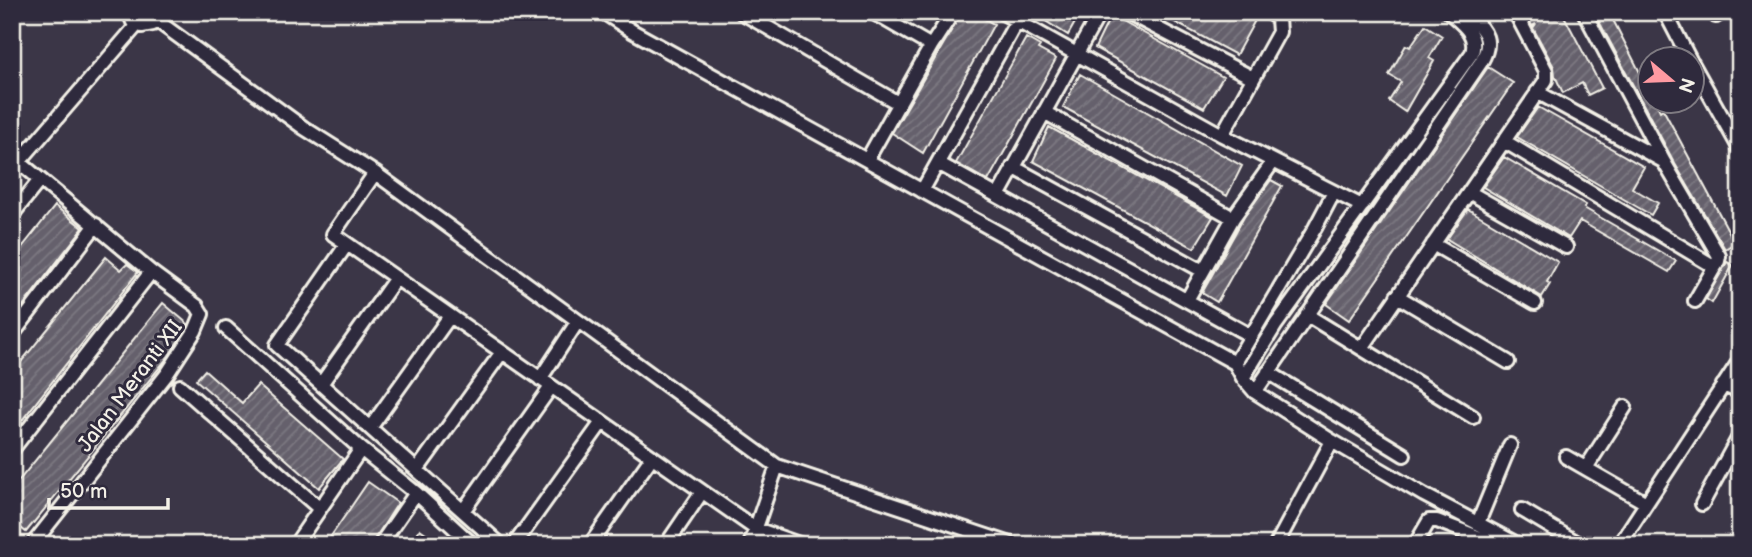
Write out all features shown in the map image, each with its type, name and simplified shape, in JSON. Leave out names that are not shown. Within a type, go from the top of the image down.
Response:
[{"type":"street","points":[[129,12],[137,25],[148,26],[158,16],[304,128],[375,173],[777,466],[1014,545]]},
{"type":"street","points":[[603,12],[632,31],[1235,363],[1255,392],[1424,495],[1478,523],[1493,540]]},
{"type":"street","points":[[741,12],[898,103]]},
{"type":"street","points":[[872,12],[931,46]]},
{"type":"street","points":[[867,160],[953,12]]},
{"type":"street","points":[[1001,12],[1019,17],[1075,55],[1273,162],[1362,206]]},
{"type":"street","points":[[998,196],[1100,12]]},
{"type":"street","points":[[1126,12],[1253,78]]},
{"type":"street","points":[[1222,135],[1279,32],[1278,19],[1268,12]]},
{"type":"street","points":[[1243,377],[1275,326],[1472,53],[1475,42],[1473,37],[1449,12]]},
{"type":"street","points":[[1255,392],[1487,51],[1488,45],[1483,30],[1468,12]]},
{"type":"street","points":[[1362,348],[1546,80],[1547,73],[1515,12]]},
{"type":"street","points":[[1584,12],[1664,162],[1718,253],[1719,260],[1695,301]]},
{"type":"street","points":[[1665,12],[1683,46]]},
{"type":"street","points":[[922,191],[1019,17]]},
{"type":"street","points":[[12,450],[151,272],[16,159],[137,25]]},
{"type":"street","points":[[1706,88],[1740,149]]},
{"type":"street","points":[[1537,92],[1664,162]]},
{"type":"street","points":[[1044,112],[1234,218]]},
{"type":"street","points":[[1504,141],[1715,267]]},
{"type":"street","points":[[1187,300],[1234,218],[1273,162]]},
{"type":"street","points":[[938,163],[1251,335]]},
{"type":"street","points":[[1013,167],[1203,271]]},
{"type":"street","points":[[375,173],[333,234],[755,529],[802,545]]},
{"type":"street","points":[[12,215],[40,180]]},
{"type":"street","points":[[1235,363],[1334,192]]},
{"type":"street","points":[[1469,192],[1566,247]]},
{"type":"street","points":[[12,335],[96,225]]},
{"type":"street","points":[[347,244],[277,345],[500,545]]},
{"type":"street","points":[[1433,244],[1535,303]]},
{"type":"street","name":"Jalan Meranti XII","points":[[32,545],[167,374],[195,331],[202,314],[197,306],[151,272]]},
{"type":"street","points":[[321,384],[396,278]]},
{"type":"street","points":[[1397,296],[1508,362]]},
{"type":"street","points":[[1307,315],[1473,417]]},
{"type":"street","points":[[370,428],[450,316]]},
{"type":"street","points":[[540,379],[578,321]]},
{"type":"street","points":[[226,328],[473,545]]},
{"type":"street","points":[[417,470],[502,352]]},
{"type":"street","points":[[1619,545],[1740,360]]},
{"type":"street","points":[[1268,372],[1404,455]]},
{"type":"street","points":[[1723,385],[1740,392]]},
{"type":"street","points":[[180,386],[320,509]]},
{"type":"street","points":[[463,511],[551,387]]},
{"type":"street","points":[[1586,468],[1625,407]]},
{"type":"street","points":[[514,545],[602,422]]},
{"type":"street","points":[[1702,504],[1740,435]]},
{"type":"street","points":[[1276,545],[1332,440]]},
{"type":"street","points":[[1478,523],[1510,445]]},
{"type":"street","points":[[295,545],[361,449]]},
{"type":"street","points":[[590,545],[652,457]]},
{"type":"street","points":[[1566,457],[1646,503]]},
{"type":"street","points":[[750,545],[777,466]]},
{"type":"street","points":[[666,545],[702,492]]},
{"type":"street","points":[[380,545],[416,493]]},
{"type":"street","points":[[1522,510],[1581,545]]},
{"type":"street","points":[[1415,545],[1429,521],[1519,545]]},
{"type":"street","points":[[744,545],[755,529]]},
{"type":"building","points":[[962,12],[972,12],[994,24],[923,153],[892,133]]},
{"type":"building","points":[[1031,12],[1081,12],[1068,35]]},
{"type":"building","points":[[1156,12],[1259,12],[1259,13],[1236,55]]},
{"type":"building","points":[[1525,12],[1562,12],[1602,88],[1588,95],[1582,83],[1563,93],[1554,67],[1533,28],[1536,24],[1532,26]]},
{"type":"building","points":[[1594,12],[1609,12],[1636,65],[1636,91]]},
{"type":"building","points":[[1111,15],[1223,77],[1204,108],[1095,48]]},
{"type":"building","points":[[1425,25],[1442,36],[1429,58],[1434,61],[1405,112],[1389,101],[1401,82],[1389,75],[1406,45],[1410,47]]},
{"type":"building","points":[[1026,38],[1040,46],[1038,49],[1056,59],[988,181],[956,163]]},
{"type":"building","points":[[1488,67],[1513,83],[1349,320],[1326,304]]},
{"type":"building","points":[[1080,74],[1242,166],[1227,196],[1063,107]]},
{"type":"building","points":[[1538,107],[1644,167],[1632,188],[1658,203],[1651,215],[1517,137]]},
{"type":"building","points":[[1649,116],[1667,116],[1735,243],[1725,249]]},
{"type":"building","points":[[1049,127],[1213,217],[1194,248],[1033,161]]},
{"type":"building","points":[[1504,157],[1586,205],[1584,208],[1676,261],[1669,272],[1580,221],[1569,238],[1483,187]]},
{"type":"building","points":[[1271,180],[1282,186],[1217,302],[1202,293],[1244,217]]},
{"type":"building","points":[[55,206],[83,228],[12,320],[12,260]]},
{"type":"building","points":[[1468,209],[1558,262],[1542,297],[1447,239]]},
{"type":"building","points":[[106,257],[121,270],[127,264],[138,272],[12,433],[12,373]]},
{"type":"building","points":[[1727,262],[1733,265],[1712,303],[1706,299]]},
{"type":"building","points":[[163,303],[188,324],[187,327],[169,356],[26,532],[12,521],[12,489]]},
{"type":"building","points":[[205,370],[242,403],[258,385],[343,459],[319,488],[196,380]]},
{"type":"building","points":[[368,482],[398,503],[371,545],[325,545]]},
{"type":"building","points":[[420,529],[443,545],[409,545]]}]
